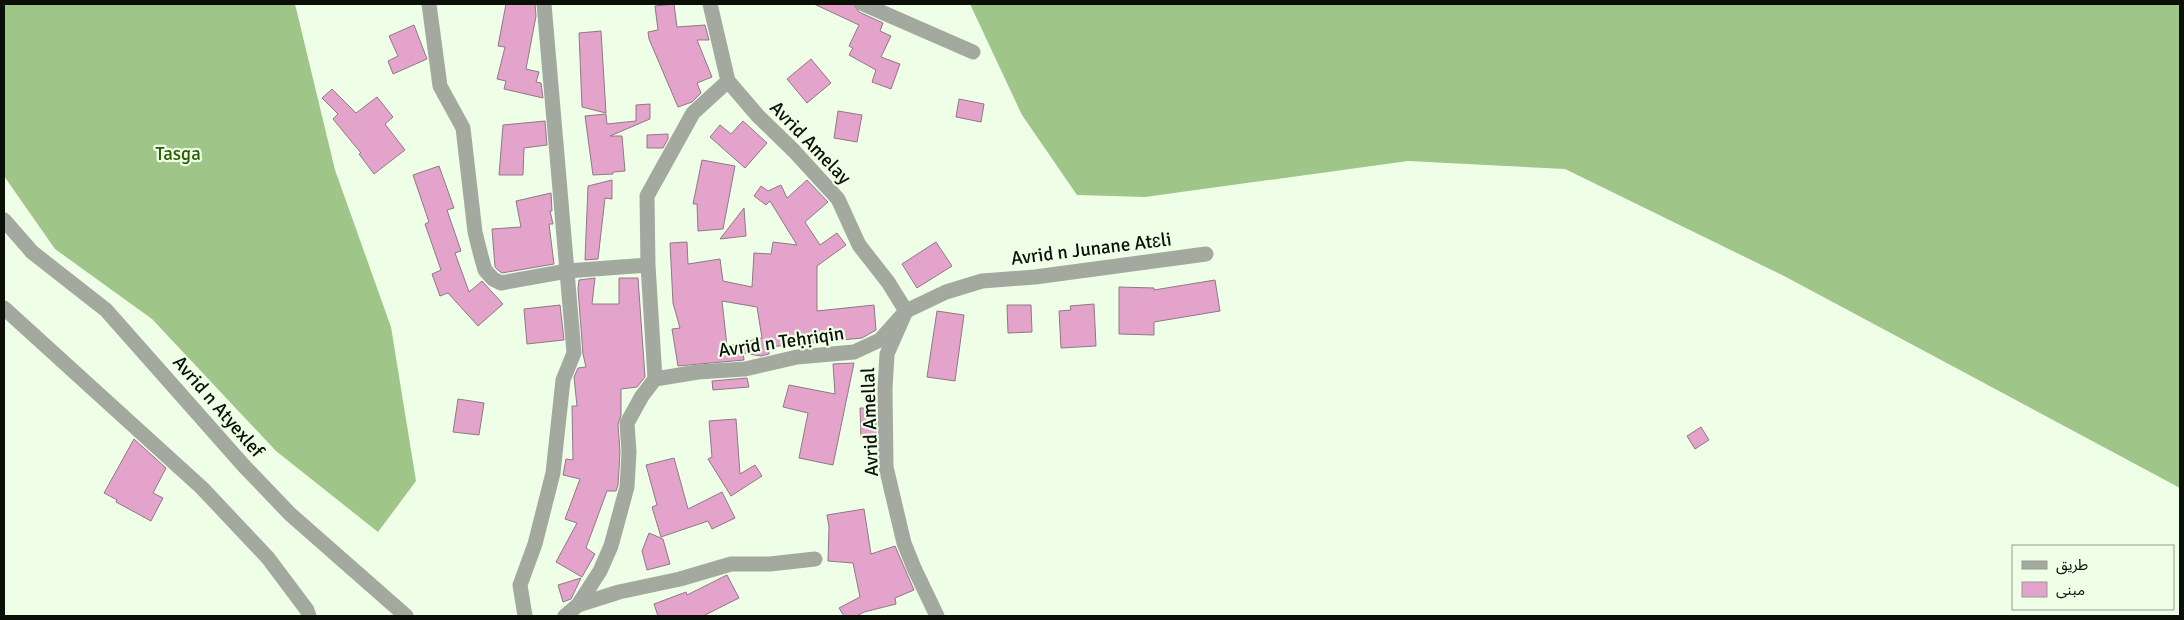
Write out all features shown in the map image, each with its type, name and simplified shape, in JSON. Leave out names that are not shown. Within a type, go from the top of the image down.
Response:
[{"type":"street","points":[[429,4],[440,86],[463,128],[475,232],[485,270],[501,283],[567,271],[648,266]]},
{"type":"street","points":[[525,616],[520,585],[536,544],[553,473],[563,380],[574,353],[544,4]]},
{"type":"street","points":[[564,616],[578,605],[600,571],[611,546],[627,486],[629,452],[627,423],[642,396],[656,379],[648,266],[647,196],[693,113],[728,81],[710,4]]},
{"type":"street","points":[[863,4],[973,52]]},
{"type":"street","name":"Avrid Amelay","points":[[728,81],[758,116],[794,151],[838,199],[859,245],[888,282],[906,311]]},
{"type":"street","name":"Avrid n Atyexlef","points":[[4,220],[32,252],[106,310],[244,466],[290,514],[406,616]]},
{"type":"street","name":"Avrid n Junane Atɛli","points":[[982,281],[1206,254]]},
{"type":"street","name":"Avrid n Teḥṛiqin","points":[[656,379],[698,372],[745,369],[797,357],[854,352],[880,340],[906,311],[946,292],[982,281]]},
{"type":"street","points":[[4,308],[202,488],[268,558],[309,616]]},
{"type":"street","name":"Avrid Amellal","points":[[906,311],[887,354],[885,388],[886,468],[904,543],[937,616]]},
{"type":"street","points":[[578,605],[619,592],[680,579],[731,564],[770,564],[815,559]]},
{"type":"green space","name":"Tasga","points":[[4,4],[295,4],[335,170],[391,327],[416,481],[378,532],[276,451],[152,319],[55,249],[4,176]]},
{"type":"green space","points":[[970,4],[2180,4],[2180,488],[1786,277],[1565,169],[1408,161],[1145,197],[1077,195],[1022,115]]},
{"type":"building","points":[[506,4],[535,4],[536,16],[526,69],[539,72],[536,82],[541,83],[543,98],[504,89],[506,81],[497,79],[505,47],[498,46]]},
{"type":"building","points":[[674,4],[677,27],[705,25],[709,40],[697,40],[712,77],[697,83],[701,93],[692,102],[678,107],[649,39],[648,32],[658,30],[655,6]]},
{"type":"building","points":[[814,4],[854,4],[859,12],[883,23],[880,31],[891,36],[881,57],[900,64],[891,89],[872,82],[876,70],[849,55],[853,48],[849,46],[859,25]]},
{"type":"building","points":[[414,25],[427,59],[393,74],[388,61],[398,56],[389,36]]},
{"type":"building","points":[[601,31],[606,113],[582,107],[579,33]]},
{"type":"building","points":[[811,59],[831,83],[807,103],[787,79]]},
{"type":"building","points":[[332,89],[356,113],[377,97],[393,117],[385,124],[405,150],[374,174],[359,154],[361,153],[333,119],[338,114],[322,98]]},
{"type":"building","points":[[959,99],[984,104],[981,122],[956,117]]},
{"type":"building","points":[[650,104],[650,119],[610,136],[622,136],[625,171],[593,175],[585,116],[606,114],[607,124],[636,121],[636,105]]},
{"type":"building","points":[[838,111],[862,115],[857,142],[834,138]]},
{"type":"building","points":[[545,121],[547,145],[524,148],[523,175],[499,175],[503,125]]},
{"type":"building","points":[[743,121],[767,143],[745,168],[710,137],[720,125],[731,134]]},
{"type":"building","points":[[668,134],[668,139],[663,148],[647,148],[647,135]]},
{"type":"building","points":[[702,160],[735,166],[723,229],[698,231],[697,204],[693,204]]},
{"type":"building","points":[[439,166],[454,208],[447,210],[461,251],[455,253],[469,292],[482,281],[503,304],[478,326],[448,293],[440,296],[432,274],[441,270],[425,224],[429,222],[413,175]]},
{"type":"building","points":[[612,180],[612,199],[605,198],[598,259],[585,260],[588,186]]},
{"type":"building","points":[[807,180],[828,202],[805,222],[820,245],[837,233],[846,245],[817,266],[817,311],[874,305],[876,330],[862,338],[769,347],[769,354],[761,356],[743,353],[744,360],[678,366],[672,329],[680,328],[673,303],[670,243],[687,242],[688,264],[720,259],[723,281],[752,287],[754,253],[771,254],[773,242],[797,245],[770,201],[766,205],[754,196],[761,186],[768,191],[781,185],[787,198]],"holes":[[[722,301],[757,307],[762,338],[727,346]]]},
{"type":"building","points":[[551,193],[552,211],[550,211],[553,224],[549,224],[554,264],[502,273],[495,267],[492,229],[521,227],[516,201]]},
{"type":"building","points":[[744,208],[746,236],[720,239]]},
{"type":"building","points":[[936,242],[952,266],[917,288],[902,264]]},
{"type":"building","points":[[595,278],[592,304],[619,304],[619,278],[638,278],[645,377],[637,387],[621,389],[621,415],[618,424],[620,452],[618,485],[616,491],[607,491],[586,548],[595,554],[582,577],[556,562],[577,523],[565,519],[580,479],[563,475],[566,459],[573,460],[572,406],[577,406],[574,377],[578,368],[586,367],[583,354],[579,280]]},
{"type":"building","points":[[1215,280],[1220,311],[1154,322],[1154,335],[1119,334],[1119,287],[1154,288],[1154,290]]},
{"type":"building","points":[[1094,304],[1096,346],[1061,348],[1059,311],[1071,310],[1070,306]]},
{"type":"building","points":[[560,305],[564,340],[527,344],[524,309]]},
{"type":"building","points":[[1007,305],[1031,305],[1032,332],[1008,333]]},
{"type":"building","points":[[937,311],[964,315],[955,381],[927,377]]},
{"type":"building","points":[[854,363],[833,465],[799,458],[808,413],[783,407],[789,385],[835,394],[833,364]]},
{"type":"building","points":[[747,378],[749,387],[713,390],[712,381]]},
{"type":"building","points":[[458,399],[484,403],[479,435],[453,432]]},
{"type":"building","points":[[860,408],[876,408],[876,437],[861,437]]},
{"type":"building","points":[[736,419],[740,474],[755,465],[762,476],[731,496],[708,459],[712,457],[709,421]]},
{"type":"building","points":[[1701,427],[1709,440],[1695,449],[1687,436]]},
{"type":"building","points":[[134,439],[166,468],[153,493],[163,498],[151,521],[116,502],[117,500],[104,493]]},
{"type":"building","points":[[674,458],[688,509],[722,492],[735,518],[712,529],[708,521],[661,537],[652,507],[657,505],[646,465]]},
{"type":"building","points":[[864,509],[871,554],[895,546],[914,590],[895,598],[896,604],[864,612],[857,616],[844,616],[839,608],[860,597],[853,563],[828,561],[829,527],[827,515]]},
{"type":"building","points":[[649,533],[663,539],[670,564],[647,570],[642,551]]},
{"type":"building","points":[[727,575],[739,598],[703,616],[658,616],[654,604],[686,592],[687,595]]},
{"type":"building","points":[[581,578],[571,599],[563,602],[558,585]]}]
